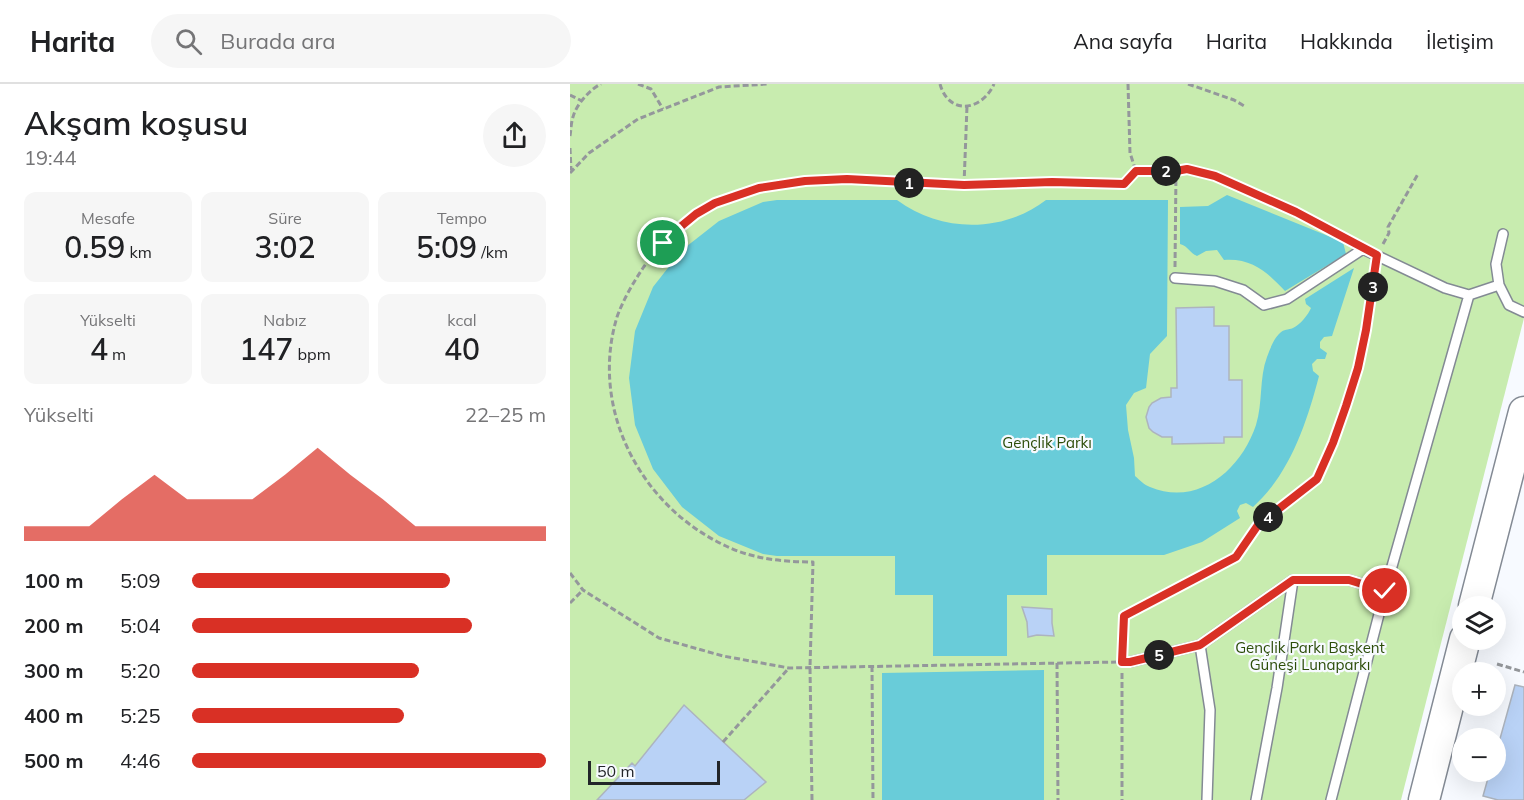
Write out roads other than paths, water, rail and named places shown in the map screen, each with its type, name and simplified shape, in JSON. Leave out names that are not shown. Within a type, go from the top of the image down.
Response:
[{"type":"main road","points":[[1477,596],[1524,412]]},
{"type":"main road","points":[[1494,596],[1524,485]]},
{"type":"main road","points":[[1424,800],[1462,650]]},
{"type":"main road","points":[[1440,800],[1462,716]]},
{"type":"lane","points":[[1503,234],[1496,264],[1499,285],[1509,304],[1524,312]]},
{"type":"lane","points":[[1175,278],[1215,281],[1243,290],[1264,305],[1287,299],[1363,249],[1445,288],[1469,295],[1499,285]]},
{"type":"lane","points":[[1331,800],[1385,591],[1469,295]]},
{"type":"lane","points":[[1126,662],[1200,645],[1293,580],[1349,580],[1385,591]]},
{"type":"lane","points":[[1256,800],[1277,688],[1293,580]]},
{"type":"lane","points":[[1200,645],[1210,710],[1207,800]]},
{"type":"water","points":[[1227,195],[1343,242],[1346,254],[1285,291],[1258,268],[1243,261],[1224,260],[1217,250],[1206,251],[1197,256],[1180,244],[1180,207],[1208,206]]},
{"type":"water","points":[[897,200],[933,219],[972,225],[1011,219],[1046,200],[1168,200],[1167,336],[1150,354],[1146,388],[1134,393],[1126,405],[1135,476],[1148,486],[1168,492],[1185,492],[1201,488],[1229,470],[1249,441],[1256,425],[1265,365],[1274,341],[1282,332],[1296,327],[1306,317],[1311,308],[1306,304],[1305,299],[1354,268],[1332,336],[1324,337],[1320,342],[1320,348],[1327,353],[1325,359],[1317,359],[1312,364],[1313,371],[1319,376],[1303,429],[1277,479],[1253,507],[1246,503],[1240,505],[1237,511],[1240,518],[1202,542],[1164,555],[1047,555],[1047,595],[1007,595],[1007,656],[933,656],[933,595],[895,595],[895,556],[777,556],[763,554],[719,536],[682,507],[653,469],[635,425],[629,378],[635,331],[653,287],[682,250],[719,221],[763,202]]},
{"type":"water","points":[[1044,670],[1044,800],[882,800],[882,673]]},
{"type":"park label","name":"Gençlik Parkı","points":[[1047,442]]},
{"type":"park label","name":"Gençlik Parkı Başkent Güneşi Lunaparkı","points":[[1310,656]]}]
